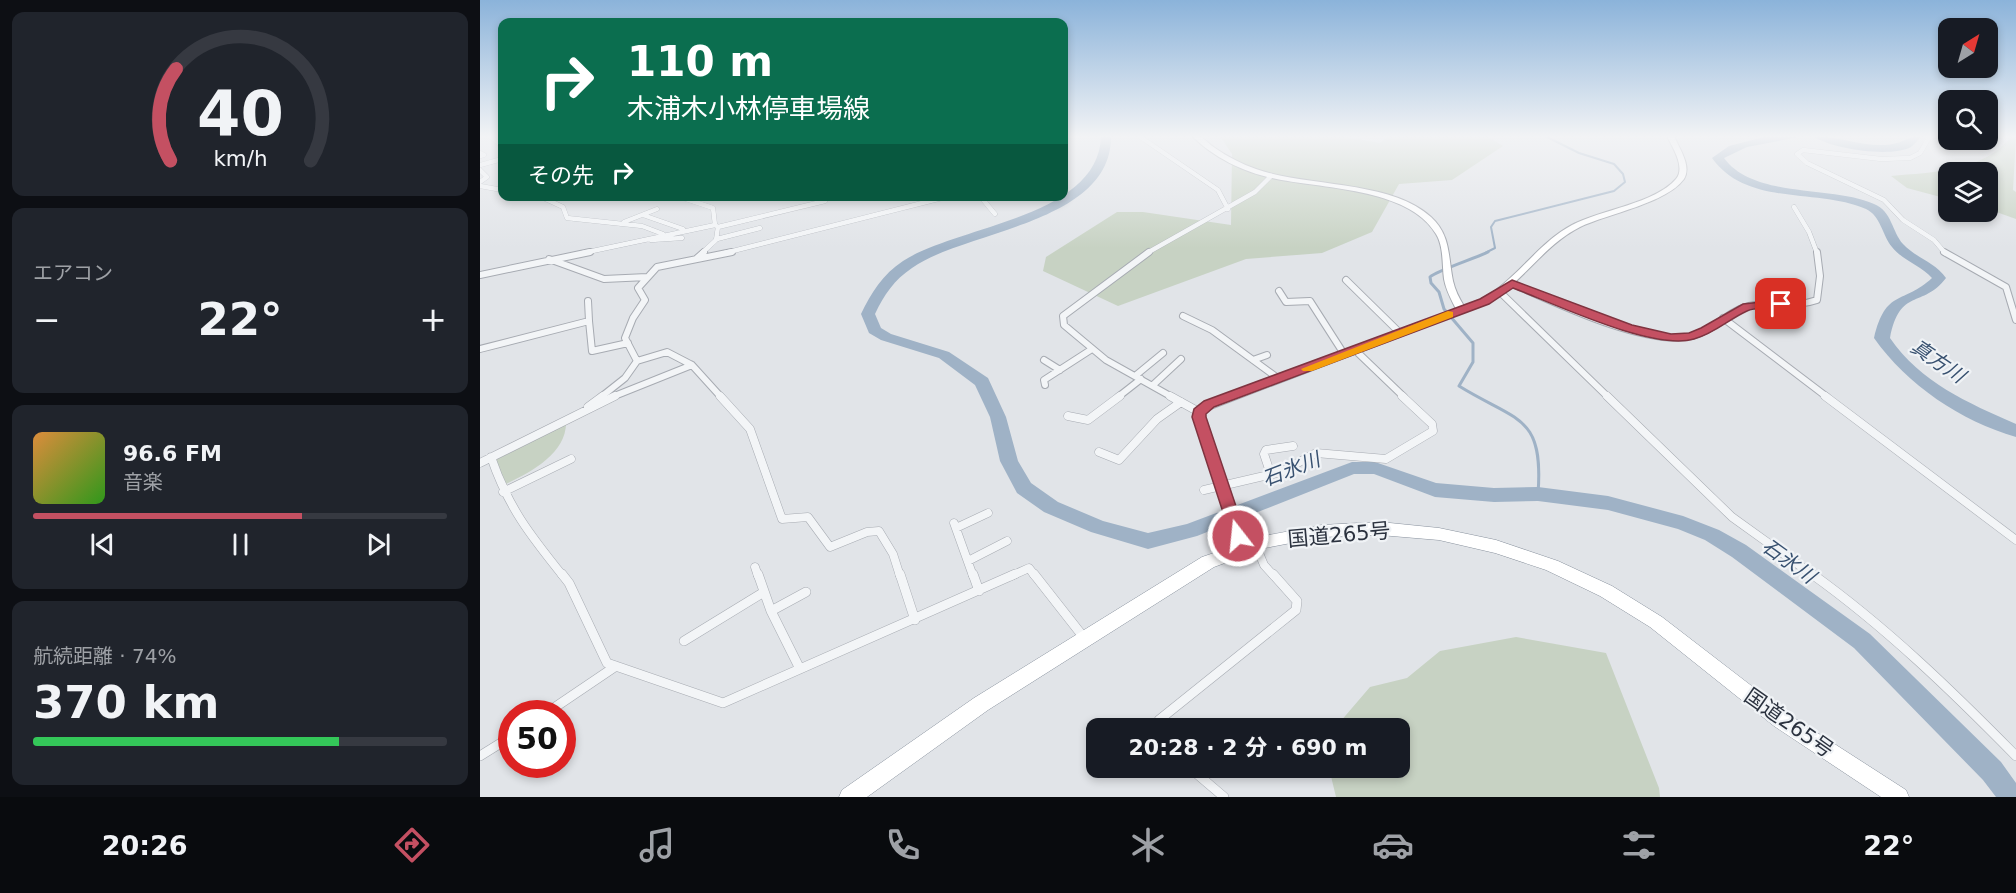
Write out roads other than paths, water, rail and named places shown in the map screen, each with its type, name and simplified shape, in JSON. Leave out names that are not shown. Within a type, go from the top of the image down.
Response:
[{"type":"highway","name":"国道265号","points":[[849,797],[981,704],[1183,576],[1242,542],[1376,528],[1473,539],[1552,564],[1593,584],[1656,622],[1781,720],[1888,794]]},
{"type":"main road","points":[[1263,173],[1380,195],[1418,212],[1429,220],[1441,236],[1451,289],[1461,310]]},
{"type":"main road","points":[[1242,542],[1199,412],[1209,404],[1280,379],[1501,293],[1512,284],[1549,242],[1596,217],[1646,199],[1676,183],[1683,173]]},
{"type":"street","points":[[483,173],[487,177],[480,184],[498,189]]},
{"type":"street","points":[[1193,173],[1218,190],[1228,208]]},
{"type":"street","points":[[1827,173],[1884,200],[1903,220],[1934,240],[1948,256],[2006,287],[2016,320]]},
{"type":"street","points":[[1199,412],[1092,349],[1064,325],[1063,316],[1151,250],[1204,218],[1228,208],[1255,192],[1271,176]]},
{"type":"street","points":[[550,201],[563,207],[567,218],[642,226],[663,234]]},
{"type":"street","points":[[692,201],[713,208],[717,238]]},
{"type":"street","points":[[651,240],[663,234],[716,226],[825,201]]},
{"type":"street","points":[[636,361],[625,338],[633,318],[645,300],[638,288],[657,267],[749,248],[931,201]]},
{"type":"street","points":[[984,201],[995,214]]},
{"type":"street","points":[[1512,284],[1629,328],[1671,338],[1691,336],[1747,306],[1805,304],[1817,300],[1820,292],[1820,258],[1817,245],[1794,207]]},
{"type":"street","points":[[622,224],[657,209]]},
{"type":"street","points":[[643,215],[686,230]]},
{"type":"street","points":[[694,261],[717,238],[760,228]]},
{"type":"street","points":[[747,231],[749,248]]},
{"type":"street","points":[[480,274],[651,240],[682,238]]},
{"type":"street","points":[[549,259],[604,279],[647,277]]},
{"type":"street","points":[[1346,280],[1400,333]]},
{"type":"street","points":[[1279,291],[1286,302],[1310,302],[1344,354]]},
{"type":"street","points":[[1501,293],[1732,517],[1838,593],[1880,628],[1961,700],[2016,756]]},
{"type":"street","points":[[588,302],[592,351],[628,343]]},
{"type":"street","points":[[1183,316],[1212,330],[1280,379]]},
{"type":"street","points":[[1723,318],[2016,540]]},
{"type":"street","points":[[480,349],[589,321]]},
{"type":"street","points":[[1045,385],[1044,380],[1092,349]]},
{"type":"street","points":[[1204,490],[1224,487],[1294,468],[1307,456],[1316,453],[1386,459],[1433,430],[1432,424],[1355,350]]},
{"type":"street","points":[[588,407],[625,378],[636,361],[667,352],[692,365],[750,429],[782,519],[808,517],[830,547],[843,545],[872,530],[879,531],[894,554],[915,620]]},
{"type":"street","points":[[1068,416],[1088,420],[1163,353]]},
{"type":"street","points":[[1253,360],[1267,355]]},
{"type":"street","points":[[1153,385],[1181,359]]},
{"type":"street","points":[[1044,360],[1060,370]]},
{"type":"street","points":[[480,463],[588,407],[648,380],[692,365]]},
{"type":"street","points":[[1099,452],[1119,460],[1157,419],[1181,402]]},
{"type":"street","points":[[1270,475],[1264,454],[1266,450],[1293,446]]},
{"type":"street","points":[[491,458],[503,492],[530,535],[568,584],[607,663],[723,703],[1029,568],[1085,639]]},
{"type":"street","points":[[503,492],[571,459]]},
{"type":"street","points":[[979,591],[955,525],[988,513]]},
{"type":"street","points":[[968,561],[1007,541]]},
{"type":"street","points":[[1161,718],[1296,610],[1297,601],[1264,565],[1262,555],[1242,542]]},
{"type":"street","points":[[755,567],[771,611],[800,669]]},
{"type":"street","points":[[684,641],[716,619],[764,592]]},
{"type":"street","points":[[771,611],[806,592]]},
{"type":"street","points":[[566,700],[616,666]]},
{"type":"street","points":[[480,756],[498,745]]},
{"type":"street","points":[[1202,778],[1224,797]]},
{"type":"waterway","name":"石氷川","points":[[1068,196],[1094,173]]},
{"type":"waterway","points":[[1485,253],[1495,248],[1491,227],[1495,221],[1614,191],[1625,182],[1622,173]]},
{"type":"waterway","name":"真方川","points":[[1733,173],[1763,186],[1855,202],[1877,211],[1899,247],[1939,278],[1928,288],[1901,300],[1891,310],[1882,338],[1894,355],[1924,383],[1960,405],[2016,431]]},
{"type":"waterway","name":"石氷川","points":[[1061,201],[1019,223],[945,246],[907,264],[891,277],[878,294],[868,314],[874,330],[886,337],[944,355],[963,366],[982,382],[998,417],[1009,461],[1024,488],[1051,507],[1098,527],[1148,541],[1190,531],[1352,468],[1375,468],[1435,490],[1494,495],[1538,494],[1608,503],[1683,523],[1712,535],[1739,551],[1862,641],[1992,771],[2011,797]]},
{"type":"waterway","points":[[1488,252],[1434,274],[1430,277],[1431,283],[1439,292],[1444,309],[1473,343],[1473,362],[1459,386],[1511,415],[1531,434],[1539,468],[1538,494]]}]
